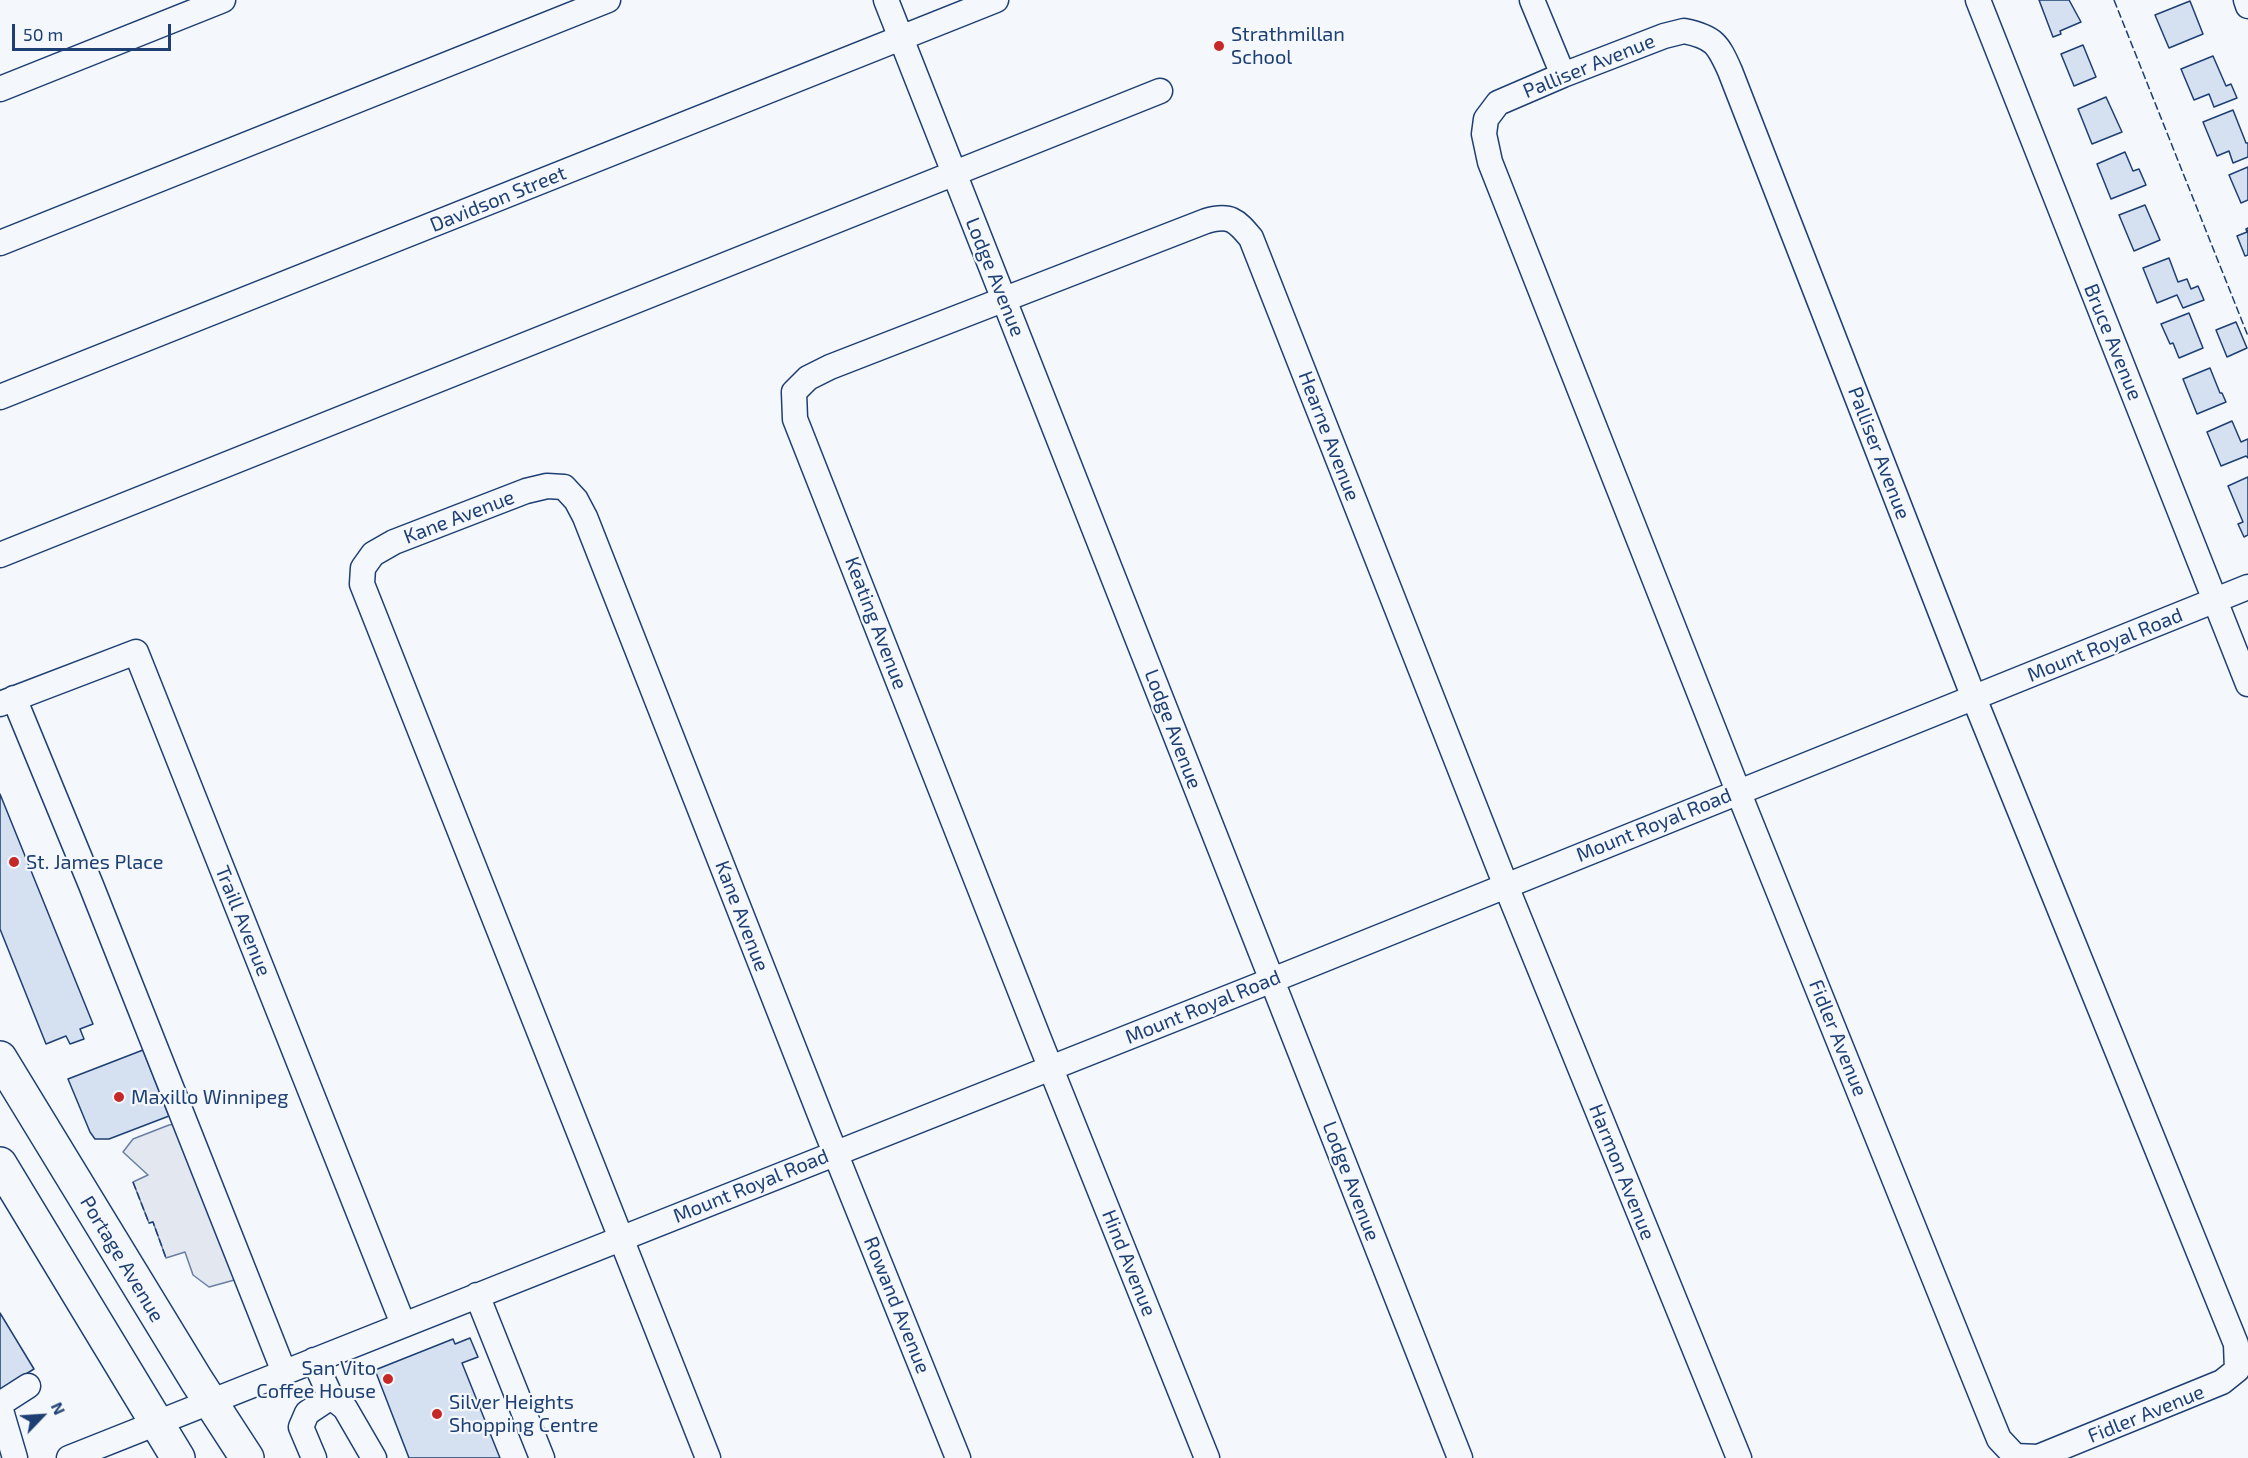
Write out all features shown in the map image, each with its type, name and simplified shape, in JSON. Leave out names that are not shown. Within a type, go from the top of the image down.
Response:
[{"type":"highway","name":"Portage Avenue","points":[[0,1058],[210,1402],[247,1458]]},
{"type":"highway","points":[[0,1164],[178,1458]]},
{"type":"street","points":[[0,89],[223,0]]},
{"type":"street","points":[[0,243],[608,0]]},
{"type":"street","name":"Lodge Avenue","points":[[886,0],[1460,1458]]},
{"type":"street","name":"Davidson Street","points":[[0,397],[996,0]]},
{"type":"street","points":[[1532,0],[1563,75]]},
{"type":"street","name":"Bruce Avenue","points":[[1978,0],[2248,684]]},
{"type":"street","points":[[2246,0],[2248,6]]},
{"type":"street","name":"Palliser Avenue","points":[[1738,791],[1490,162],[1484,134],[1486,119],[1498,103],[1563,75],[1664,36],[1684,31],[1703,35],[1720,49],[1974,698]]},
{"type":"street","points":[[0,555],[1160,91]]},
{"type":"street","name":"Hearne Avenue","points":[[1004,299],[1206,221],[1220,217],[1237,221],[1251,238],[1506,886]]},
{"type":"street","name":"Keating Avenue","points":[[1004,299],[807,378],[794,392],[795,419],[1050,1067]]},
{"type":"street","name":"Kane Avenue","points":[[620,1239],[362,584],[363,568],[373,554],[394,542],[526,491],[548,486],[564,488],[576,500],[585,517],[835,1153]]},
{"type":"street","name":"Mount Royal Road","points":[[69,1458],[1272,980],[2248,587]]},
{"type":"street","name":"Traill Avenue","points":[[7,701],[136,652],[403,1324]]},
{"type":"street","name":"Fidler Avenue","points":[[1738,791],[1999,1438],[2015,1456],[2038,1457],[2222,1382],[2237,1370],[2236,1344],[1974,698]]},
{"type":"street","points":[[7,701],[100,907],[284,1372]]},
{"type":"street","name":"Harmon Avenue","points":[[1506,886],[1739,1458]]},
{"type":"street","name":"Hind Avenue","points":[[1050,1067],[1207,1458]]},
{"type":"street","name":"Rowand Avenue","points":[[835,1153],[958,1458]]},
{"type":"street","points":[[620,1239],[708,1458]]},
{"type":"street","points":[[477,1295],[542,1458]]},
{"type":"street","points":[[314,1360],[331,1397],[345,1408],[374,1458]]},
{"type":"street","points":[[15,1458],[0,1406],[28,1386]]},
{"type":"street","points":[[314,1458],[301,1427],[307,1413],[331,1397]]},
{"type":"shaded area","points":[[176,1124],[238,1279],[209,1287],[193,1275],[185,1252],[166,1258],[153,1222],[149,1223],[133,1182],[148,1175],[123,1152],[133,1139]]},
{"type":"building","points":[[2039,0],[2069,0],[2081,22],[2060,31],[2061,34],[2053,37]]},
{"type":"building","points":[[2190,1],[2203,34],[2169,48],[2155,15]]},
{"type":"building","points":[[2083,45],[2096,77],[2074,86],[2061,54]]},
{"type":"building","points":[[2213,56],[2226,86],[2231,84],[2237,98],[2214,107],[2209,94],[2194,100],[2181,69]]},
{"type":"building","points":[[2106,97],[2122,132],[2092,144],[2078,109]]},
{"type":"building","points":[[2233,110],[2246,143],[2248,143],[2248,157],[2233,163],[2229,151],[2217,156],[2203,122]]},
{"type":"building","points":[[2125,152],[2133,171],[2139,169],[2146,185],[2111,199],[2097,164]]},
{"type":"building","points":[[2248,167],[2248,200],[2241,203],[2229,175]]},
{"type":"building","points":[[2145,205],[2160,240],[2134,251],[2119,215]]},
{"type":"building","points":[[2248,228],[2248,255],[2245,256],[2237,236],[2247,232]]},
{"type":"building","points":[[2169,258],[2178,282],[2187,279],[2191,289],[2198,286],[2204,300],[2183,308],[2177,295],[2157,303],[2143,268]]},
{"type":"building","points":[[2189,313],[2203,348],[2179,358],[2161,324]]},
{"type":"building","points":[[2236,322],[2247,348],[2227,357],[2216,330]]},
{"type":"building","points":[[2210,368],[2226,402],[2197,414],[2183,379]]},
{"type":"building","points":[[2232,421],[2241,442],[2248,439],[2248,458],[2246,456],[2221,466],[2207,432]]},
{"type":"building","points":[[2248,477],[2248,535],[2244,537],[2238,524],[2243,522],[2228,486]]},
{"type":"building","name":"St. James Place","points":[[0,794],[93,1024],[80,1029],[84,1039],[70,1044],[66,1036],[46,1044],[0,929]]},
{"type":"building","name":"Maxillo Winnipeg","points":[[143,1050],[169,1116],[109,1139],[95,1139],[68,1079]]},
{"type":"building","points":[[0,1313],[34,1369],[0,1390]]},
{"type":"building","name":"Silver Heights Shopping Centre","points":[[470,1338],[478,1357],[462,1363],[500,1458],[409,1458],[375,1370],[453,1339],[455,1344]]},
{"type":"fence","points":[[2114,0],[2248,336]]},
{"type":"fence","points":[[133,1182],[149,1223],[153,1222],[166,1258]]},
{"type":"place","name":"Strathmillan School","points":[[1219,46]]},
{"type":"place","name":"St. James Place","points":[[14,862]]},
{"type":"place","name":"Maxillo Winnipeg","points":[[119,1097]]},
{"type":"place","name":"San Vito Coffee House","points":[[388,1379]]},
{"type":"place","name":"Silver Heights Shopping Centre","points":[[437,1414]]}]
